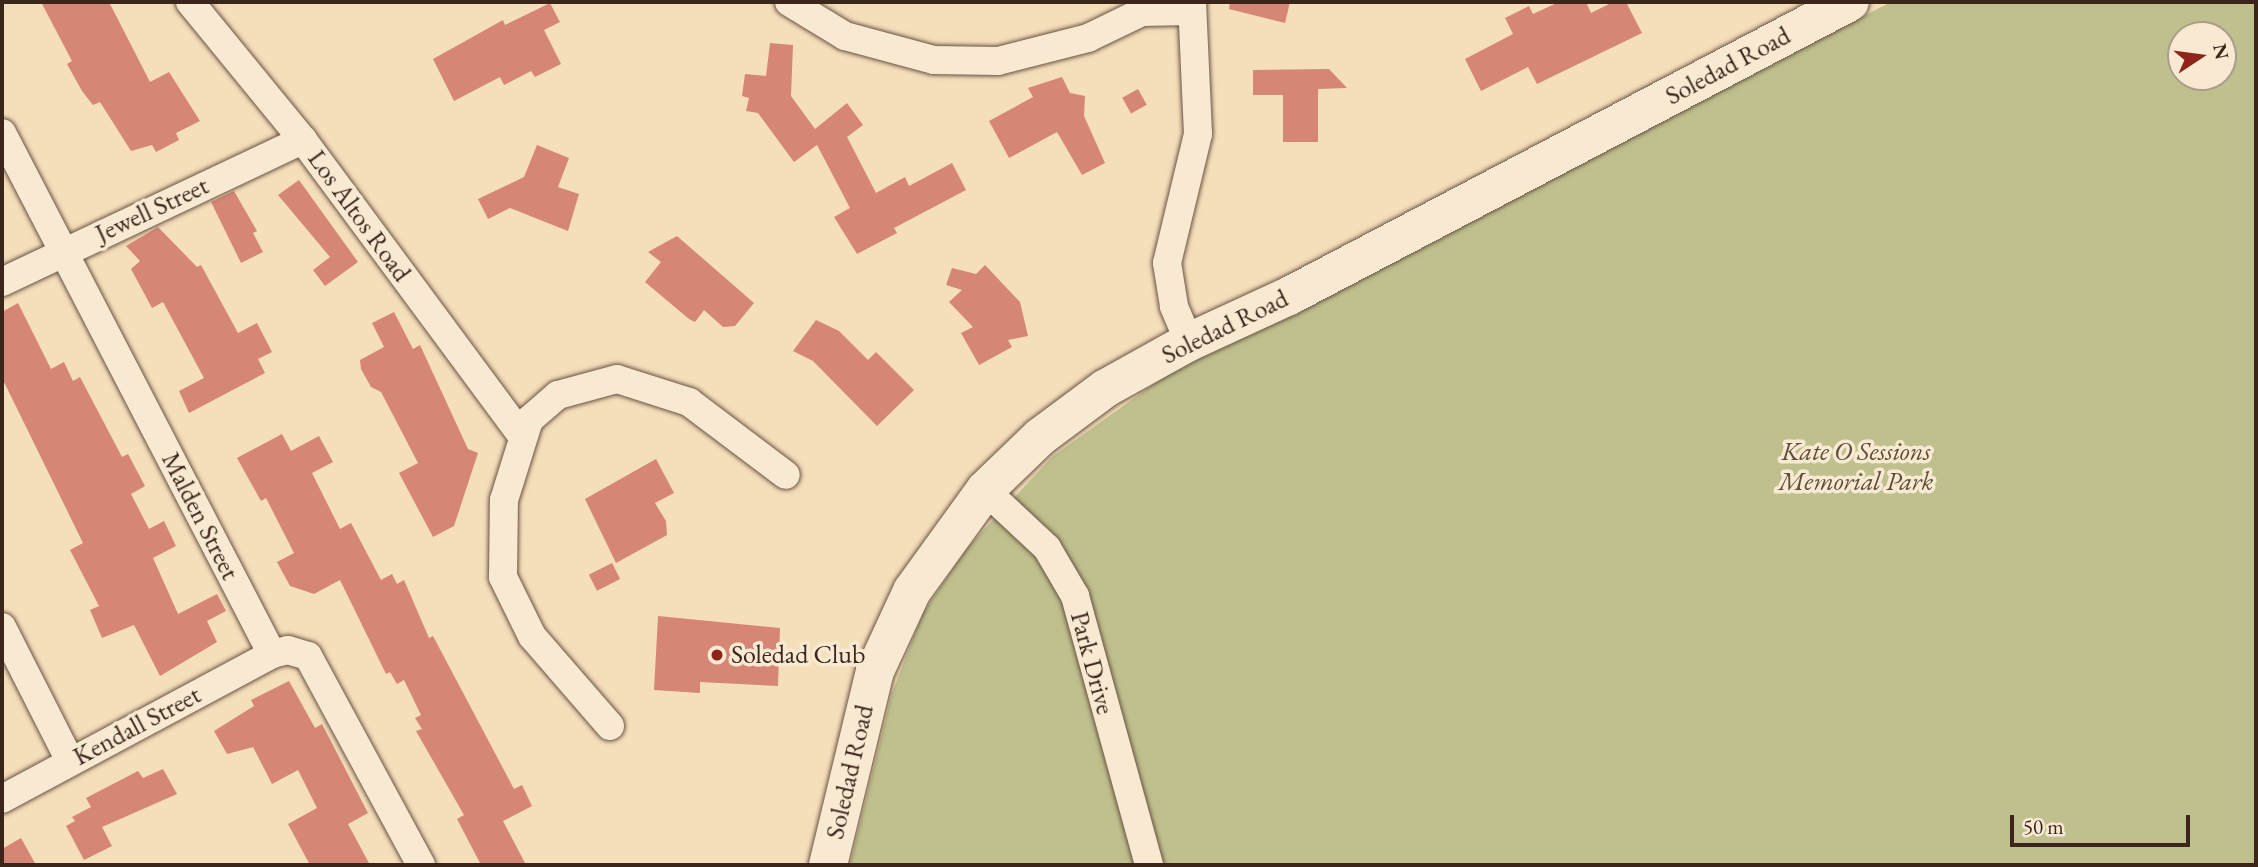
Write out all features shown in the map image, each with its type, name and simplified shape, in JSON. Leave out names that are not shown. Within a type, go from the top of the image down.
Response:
[{"type":"street","name":"Los Altos Road","points":[[190,2],[303,139],[522,435]]},
{"type":"street","name":"Soledad Road","points":[[828,865],[875,671],[912,591],[985,490],[1040,437],[1106,388],[1189,342],[1289,296],[1850,2]]},
{"type":"street","points":[[801,4],[845,36],[921,57],[998,61],[1088,38],[1142,12],[1192,7],[1198,134],[1167,262],[1174,306],[1189,342]]},
{"type":"street","name":"Malden Street","points":[[2,133],[272,654]]},
{"type":"street","name":"Jewell Street","points":[[2,282],[303,139]]},
{"type":"street","points":[[610,726],[532,636],[503,577],[504,500],[522,435],[529,420],[558,395],[617,379],[689,402],[786,475]]},
{"type":"street","name":"Park Drive","points":[[985,490],[1047,548],[1075,596],[1149,865]]},
{"type":"street","points":[[2,627],[70,761]]},
{"type":"street","points":[[272,654],[288,650],[309,656],[421,865]]},
{"type":"street","name":"Kendall Street","points":[[2,799],[272,654]]},
{"type":"green space","name":"Kate O Sessions Memorial Park","points":[[1891,2],[2256,2],[2256,865],[850,865],[892,693],[923,613],[967,548],[1053,456],[1182,364]]},
{"type":"building","points":[[41,2],[109,2],[150,82],[169,72],[200,121],[176,133],[179,140],[156,152],[152,145],[131,151],[100,102],[93,105],[82,91],[67,64],[72,61]]},
{"type":"building","points":[[1230,2],[1290,2],[1285,23],[1229,9]]},
{"type":"building","points":[[1559,2],[1586,2],[1591,13],[1613,2],[1626,2],[1642,33],[1537,84],[1528,67],[1481,91],[1465,59],[1513,34],[1505,18],[1529,6],[1533,14]]},
{"type":"building","points":[[550,3],[560,22],[544,30],[561,64],[535,77],[531,71],[504,85],[500,77],[454,101],[433,59],[503,20],[505,25]]},
{"type":"building","points":[[770,43],[793,45],[791,96],[815,129],[847,103],[863,125],[847,137],[876,193],[905,177],[909,186],[952,163],[966,190],[894,228],[897,233],[857,254],[834,217],[850,208],[817,145],[794,162],[758,113],[746,111],[749,98],[742,96],[745,74],[766,76]]},
{"type":"building","points":[[1329,69],[1347,88],[1318,89],[1318,142],[1283,142],[1283,95],[1253,95],[1253,70]]},
{"type":"building","points":[[1062,77],[1070,93],[1085,96],[1084,116],[1105,163],[1082,175],[1057,132],[1009,158],[989,121],[1033,97],[1028,88]]},
{"type":"building","points":[[1138,89],[1147,105],[1131,113],[1122,98]]},
{"type":"building","points":[[537,145],[569,158],[558,187],[579,194],[568,231],[510,208],[488,219],[478,199],[524,177]]},
{"type":"building","points":[[299,180],[358,262],[325,286],[313,270],[330,257],[278,195]]},
{"type":"building","points":[[234,191],[257,231],[253,233],[263,252],[241,263],[211,202]]},
{"type":"building","points":[[158,227],[197,267],[201,265],[238,333],[257,323],[272,352],[258,359],[265,373],[189,413],[179,391],[204,378],[163,302],[152,308],[131,269],[140,261],[126,246]]},
{"type":"building","points":[[677,236],[754,303],[735,326],[723,327],[704,310],[695,322],[645,282],[661,262],[648,252]]},
{"type":"building","points":[[985,265],[1020,302],[1028,336],[1008,340],[1012,347],[979,365],[961,333],[973,327],[949,302],[962,290],[946,285],[952,268],[976,274]]},
{"type":"building","points":[[18,303],[51,369],[64,362],[73,381],[80,377],[122,457],[128,454],[145,486],[131,494],[149,529],[164,521],[176,546],[153,558],[178,614],[217,594],[226,611],[207,621],[217,642],[160,676],[134,625],[102,638],[90,610],[99,606],[70,550],[83,543],[2,378],[2,312]]},
{"type":"building","points":[[394,312],[413,349],[420,345],[468,449],[478,453],[454,526],[433,537],[399,473],[418,463],[381,392],[371,387],[361,369],[360,360],[384,347],[372,323]]},
{"type":"building","points":[[816,320],[839,331],[868,360],[876,352],[914,390],[877,426],[813,361],[793,351]]},
{"type":"building","points":[[282,434],[291,451],[319,436],[333,462],[312,473],[340,529],[351,523],[381,580],[392,574],[397,584],[404,580],[429,638],[433,636],[514,789],[522,785],[532,806],[503,821],[526,865],[481,865],[457,819],[464,815],[416,731],[422,729],[415,718],[421,715],[404,680],[397,684],[390,672],[386,674],[340,580],[314,594],[290,586],[277,562],[294,553],[266,498],[261,501],[237,458]]},
{"type":"building","points":[[656,459],[674,493],[655,503],[666,521],[667,535],[616,563],[585,499]]},
{"type":"building","points":[[612,563],[620,579],[597,591],[589,575]]},
{"type":"building","name":"Soledad Club","points":[[658,616],[780,628],[778,686],[700,682],[700,693],[654,690]]},
{"type":"building","points":[[289,681],[315,728],[322,724],[368,813],[348,824],[370,865],[310,865],[288,824],[317,808],[298,770],[272,784],[253,747],[227,754],[214,731],[254,706],[251,700]]},
{"type":"building","points":[[163,769],[177,794],[102,827],[112,846],[84,860],[66,826],[75,821],[72,817],[91,807],[86,798],[138,771],[143,778]]},
{"type":"building","points":[[21,838],[36,865],[2,865],[2,849]]},
{"type":"place","name":"Soledad Club","points":[[717,655]]}]
